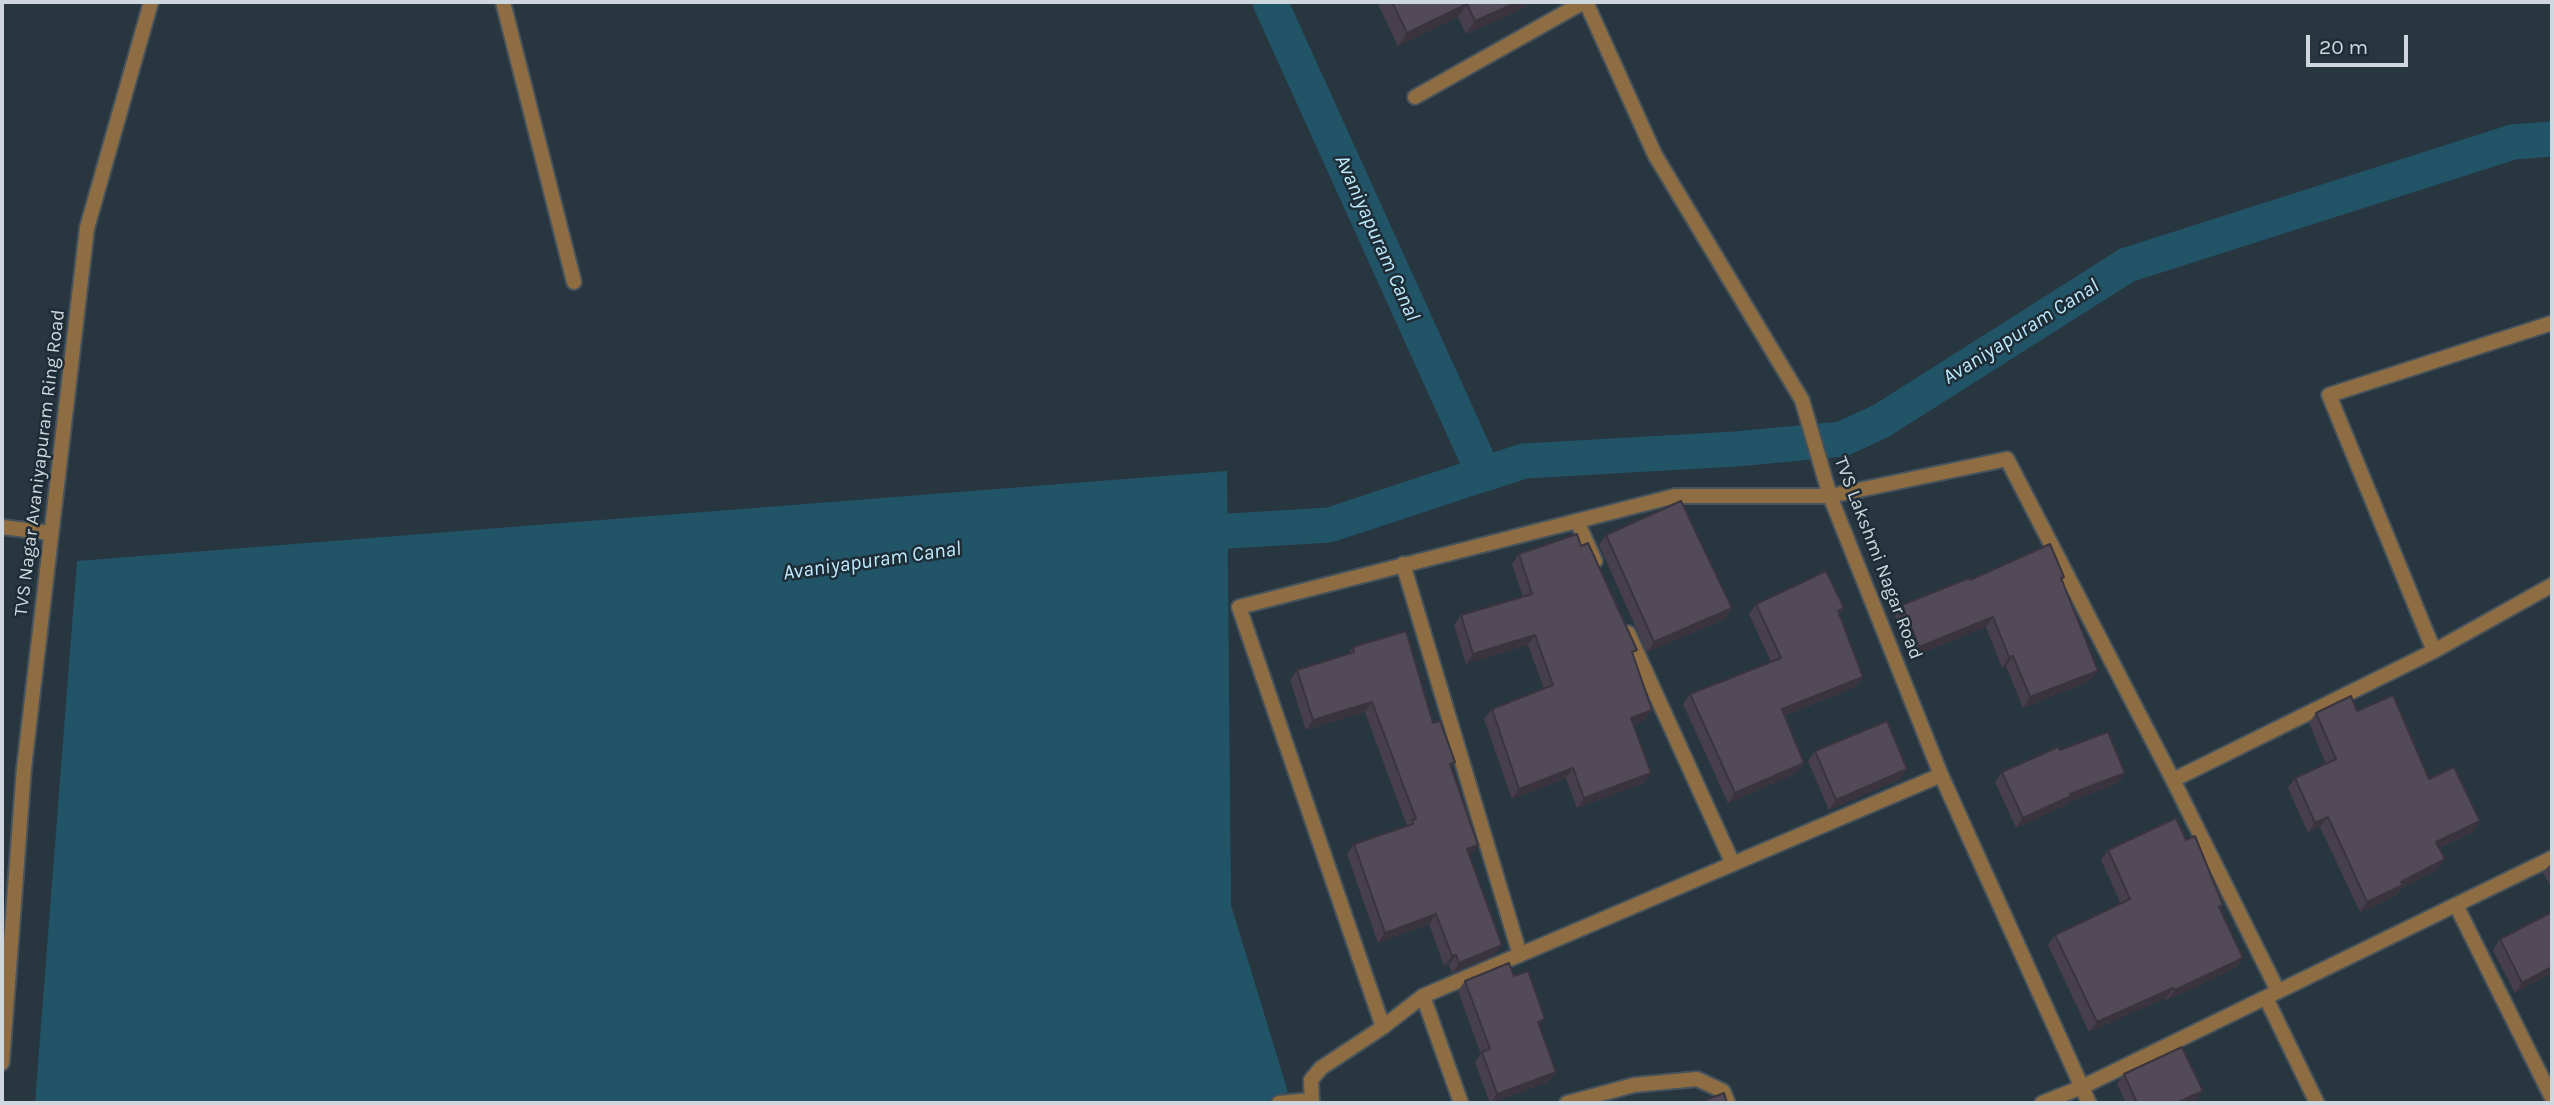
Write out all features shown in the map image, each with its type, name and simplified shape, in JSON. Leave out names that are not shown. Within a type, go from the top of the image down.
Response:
[{"type":"street","name":"TVS Nagar Avaniyapuram Ring Road","points":[[2,1063],[24,768],[87,228],[151,2]]},
{"type":"street","points":[[503,2],[574,282]]},
{"type":"street","points":[[1415,97],[1585,2]]},
{"type":"street","name":"TVS Lakshmi Nagar Road","points":[[1585,2],[1655,155],[1802,400],[1830,496],[1941,775],[2089,1103]]},
{"type":"street","points":[[2434,651],[2329,395],[2552,323]]},
{"type":"street","points":[[1382,1027],[1238,607],[1675,496],[1830,496],[2007,459],[2173,780],[2272,994],[2317,1103]]},
{"type":"street","points":[[1577,521],[1600,571]]},
{"type":"street","points":[[2,527],[51,533]]},
{"type":"street","points":[[1403,564],[1520,954]]},
{"type":"street","points":[[2173,780],[2434,651],[2552,585]]},
{"type":"street","points":[[1623,622],[1733,864]]},
{"type":"street","points":[[1279,1103],[1312,1102],[1311,1080],[1321,1068],[1423,996],[1941,775]]},
{"type":"street","points":[[2042,1103],[2082,1087],[2552,858]]},
{"type":"street","points":[[2456,905],[2552,1098]]},
{"type":"street","points":[[1423,996],[1461,1103]]},
{"type":"street","points":[[1567,1103],[1634,1085],[1697,1079],[1723,1091],[1728,1103]]},
{"type":"water","points":[[1227,471],[1231,905],[1288,1092],[1264,1103],[35,1103],[77,561]]},
{"type":"building","points":[[1392,2],[1518,2],[1475,21],[1467,4],[1407,33]]},
{"type":"building","points":[[1681,501],[1732,608],[1654,642],[1606,535]]},
{"type":"building","points":[[1577,534],[1581,546],[1588,543],[1637,650],[1632,652],[1652,710],[1631,718],[1651,773],[1584,798],[1573,768],[1519,789],[1492,709],[1553,685],[1535,635],[1473,654],[1461,615],[1532,594],[1519,554]]},
{"type":"building","points":[[2050,544],[2098,671],[2030,697],[2013,656],[2009,657],[1993,617],[1919,647],[1902,605],[1969,578],[1970,580]]},
{"type":"building","points":[[1826,571],[1844,608],[1838,611],[1863,677],[1782,709],[1804,763],[1735,793],[1690,694],[1781,658],[1756,604]]},
{"type":"building","points":[[1406,631],[1433,723],[1440,721],[1455,762],[1450,764],[1478,845],[1467,849],[1502,945],[1459,963],[1456,955],[1452,956],[1436,914],[1385,933],[1354,844],[1413,824],[1412,820],[1416,819],[1372,702],[1313,720],[1297,670],[1354,652],[1353,647]]},
{"type":"building","points":[[2393,695],[2429,779],[2454,767],[2480,821],[2436,842],[2445,859],[2401,882],[2403,885],[2367,902],[2328,817],[2315,823],[2295,778],[2336,759],[2316,713],[2351,696],[2357,711]]},
{"type":"building","points":[[1887,721],[1907,769],[1836,800],[1815,751]]},
{"type":"building","points":[[2108,732],[2125,773],[2070,794],[2071,796],[2023,818],[2002,772],[2058,747],[2060,750]]},
{"type":"building","points":[[2176,818],[2186,840],[2195,836],[2223,905],[2219,907],[2243,958],[2097,1022],[2055,935],[2130,899],[2108,850]]},
{"type":"building","points":[[2552,912],[2552,967],[2522,983],[2500,939]]},
{"type":"building","points":[[1509,963],[1514,976],[1528,971],[1545,1019],[1538,1022],[1556,1072],[1497,1094],[1482,1052],[1490,1049],[1465,981]]},
{"type":"building","points":[[2182,1047],[2203,1091],[2176,1103],[2137,1103],[2124,1074]]},
{"type":"building","points":[[1724,1093],[1727,1103],[1698,1103]]},
{"type":"waterway","name":"Avaniyapuram Canal","points":[[1270,2],[1484,474],[1524,461],[1736,449],[1842,439],[1881,421],[2127,265],[2513,142],[2552,139]]},
{"type":"waterway","name":"Avaniyapuram Canal","points":[[1181,534],[1329,525],[1484,474]]}]
